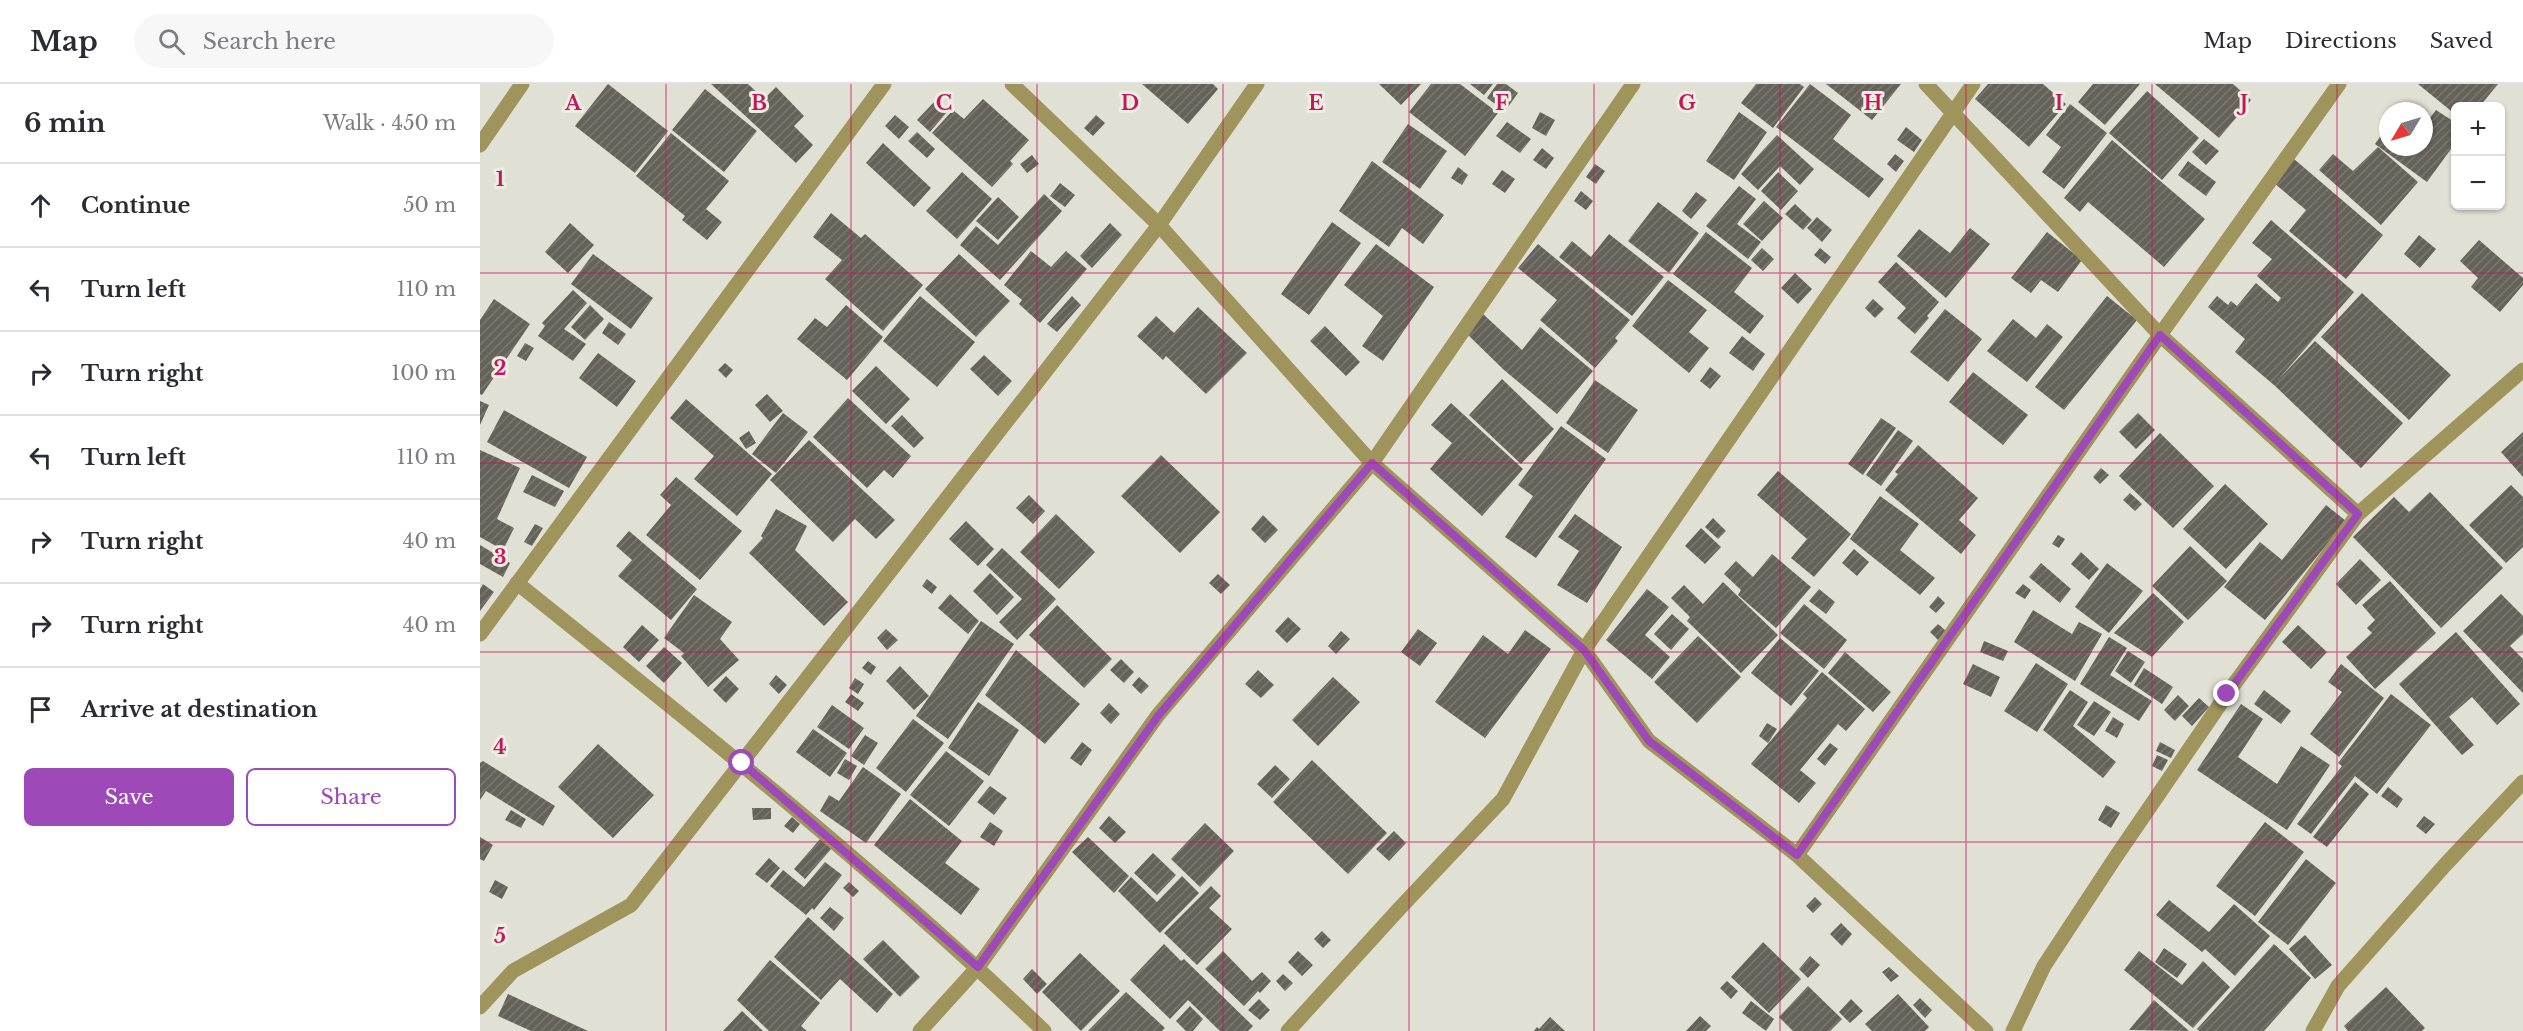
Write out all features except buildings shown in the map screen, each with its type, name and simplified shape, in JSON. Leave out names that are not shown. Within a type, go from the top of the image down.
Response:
[{"type":"street","points":[[480,145],[522,84]]},
{"type":"street","points":[[480,634],[884,84]]},
{"type":"street","points":[[1012,84],[1159,225],[1372,463],[1584,650],[1649,741],[1797,855],[1986,1031]]},
{"type":"street","points":[[480,1007],[513,971],[631,905],[1159,225],[1257,84]]},
{"type":"street","points":[[920,1031],[978,967],[1158,716],[1372,463],[1633,84]]},
{"type":"street","points":[[1926,84],[2160,335],[2358,514]]},
{"type":"street","points":[[1288,1031],[1503,799],[1584,650],[1973,84]]},
{"type":"street","points":[[1797,855],[2160,335],[2339,84]]},
{"type":"street","points":[[2013,1031],[2044,966],[2108,868],[2227,694],[2358,514],[2523,370]]},
{"type":"street","points":[[517,583],[742,763],[978,967],[1044,1031]]},
{"type":"street","points":[[2313,1031],[2338,986],[2445,865],[2523,782]]},
{"type":"route","points":[[742,763],[978,967],[1158,716],[1372,463],[1584,650],[1649,741],[1797,855],[2160,335],[2358,514],[2227,694]]}]
